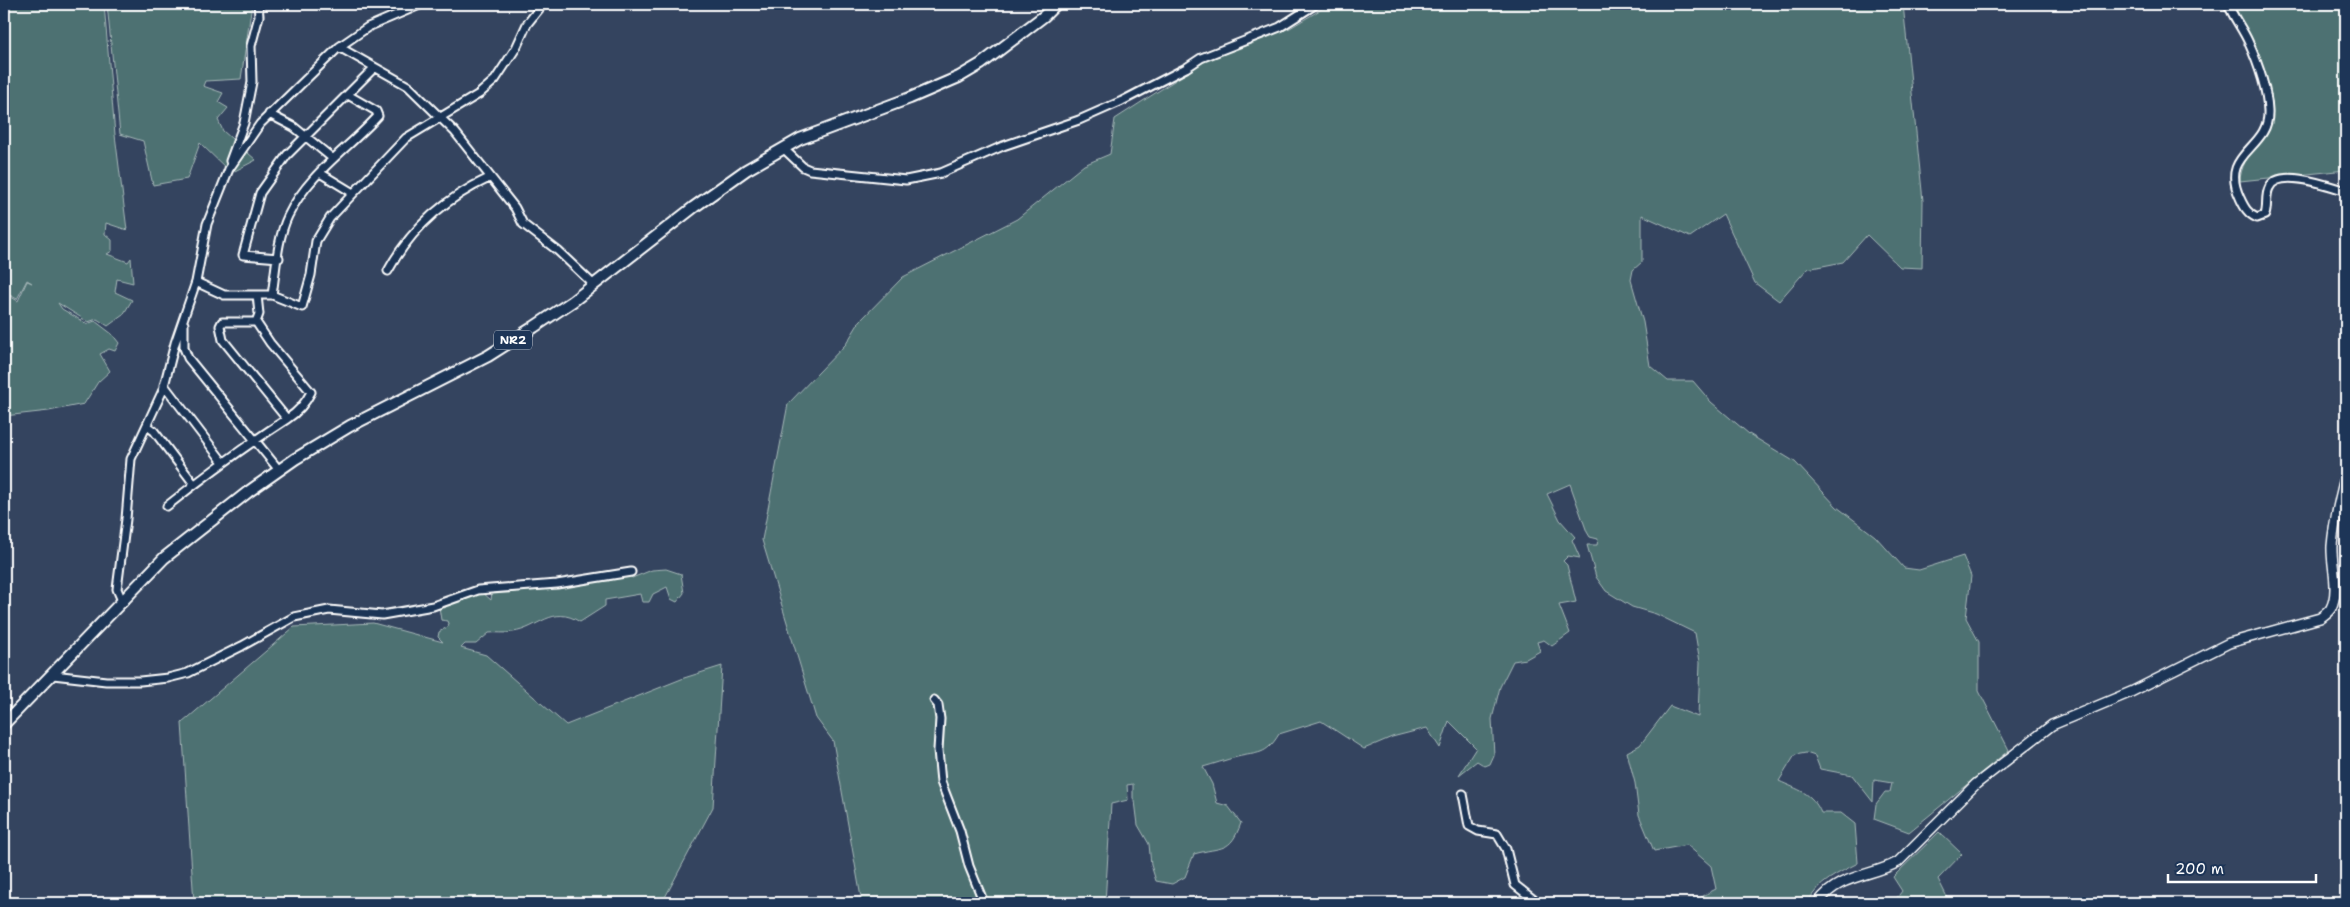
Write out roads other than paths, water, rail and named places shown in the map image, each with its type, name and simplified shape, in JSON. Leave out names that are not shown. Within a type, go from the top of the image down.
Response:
[{"type":"highway","name":"NR2","points":[[4,724],[123,603],[164,558],[279,470],[350,426],[488,356],[566,305],[721,187],[784,149],[816,132],[910,98],[959,77],[981,64],[1044,16],[1056,4]]},
{"type":"main road","points":[[1818,903],[1839,883],[1858,875],[1882,870],[1898,862],[1976,784],[2052,725],[2131,692],[2229,643],[2320,618],[2327,613],[2332,607],[2334,594],[2332,548],[2346,474]]},
{"type":"street","points":[[123,603],[117,589],[126,519],[129,465],[164,385],[196,282],[207,224],[229,169],[232,154],[244,123],[252,82],[251,46],[259,16],[258,4]]},
{"type":"street","points":[[229,169],[248,139],[269,114],[340,47],[368,27],[422,4]]},
{"type":"street","points":[[196,282],[224,296],[272,295],[302,307],[320,234],[330,218],[406,138],[424,125],[441,118],[479,94],[495,80],[516,48],[527,24],[543,4]]},
{"type":"street","points":[[784,149],[802,166],[810,170],[906,180],[941,173],[1003,146],[1079,120],[1186,68],[1201,58],[1280,27],[1316,4]]},
{"type":"street","points":[[2228,4],[2248,42],[2261,77],[2267,105],[2267,121],[2261,133],[2234,170],[2234,184],[2247,211],[2257,218],[2265,214],[2268,188],[2272,183],[2283,178],[2316,182],[2346,191]]},
{"type":"street","points":[[340,47],[408,86],[455,132],[489,178],[515,208],[523,224],[558,252],[593,284]]},
{"type":"street","points":[[278,258],[243,255],[260,192],[287,155],[374,68]]},
{"type":"street","points":[[272,295],[278,258],[289,214],[332,158],[378,116],[376,111],[348,95]]},
{"type":"street","points":[[269,114],[294,127],[332,158]]},
{"type":"street","points":[[320,173],[353,192]]},
{"type":"street","points":[[388,271],[402,247],[438,210],[463,190],[489,178]]},
{"type":"street","points":[[256,322],[259,314],[257,295]]},
{"type":"street","points":[[184,316],[184,348],[188,358],[279,470]]},
{"type":"street","points":[[256,322],[222,322],[220,326],[223,340],[287,419]]},
{"type":"street","points":[[167,506],[223,462],[287,419],[306,403],[311,392],[270,343],[256,322]]},
{"type":"street","points":[[164,385],[223,462]]},
{"type":"street","points":[[147,426],[154,431],[194,484]]},
{"type":"street","points":[[53,675],[106,681],[140,681],[168,678],[188,672],[242,646],[294,616],[329,610],[382,615],[392,614],[433,606],[478,590],[558,584],[631,572]]},
{"type":"street","points":[[934,700],[938,706],[940,719],[938,750],[940,782],[960,831],[969,866],[984,903]]},
{"type":"street","points":[[1463,794],[1469,826],[1478,831],[1493,832],[1502,840],[1515,885],[1538,903]]}]
